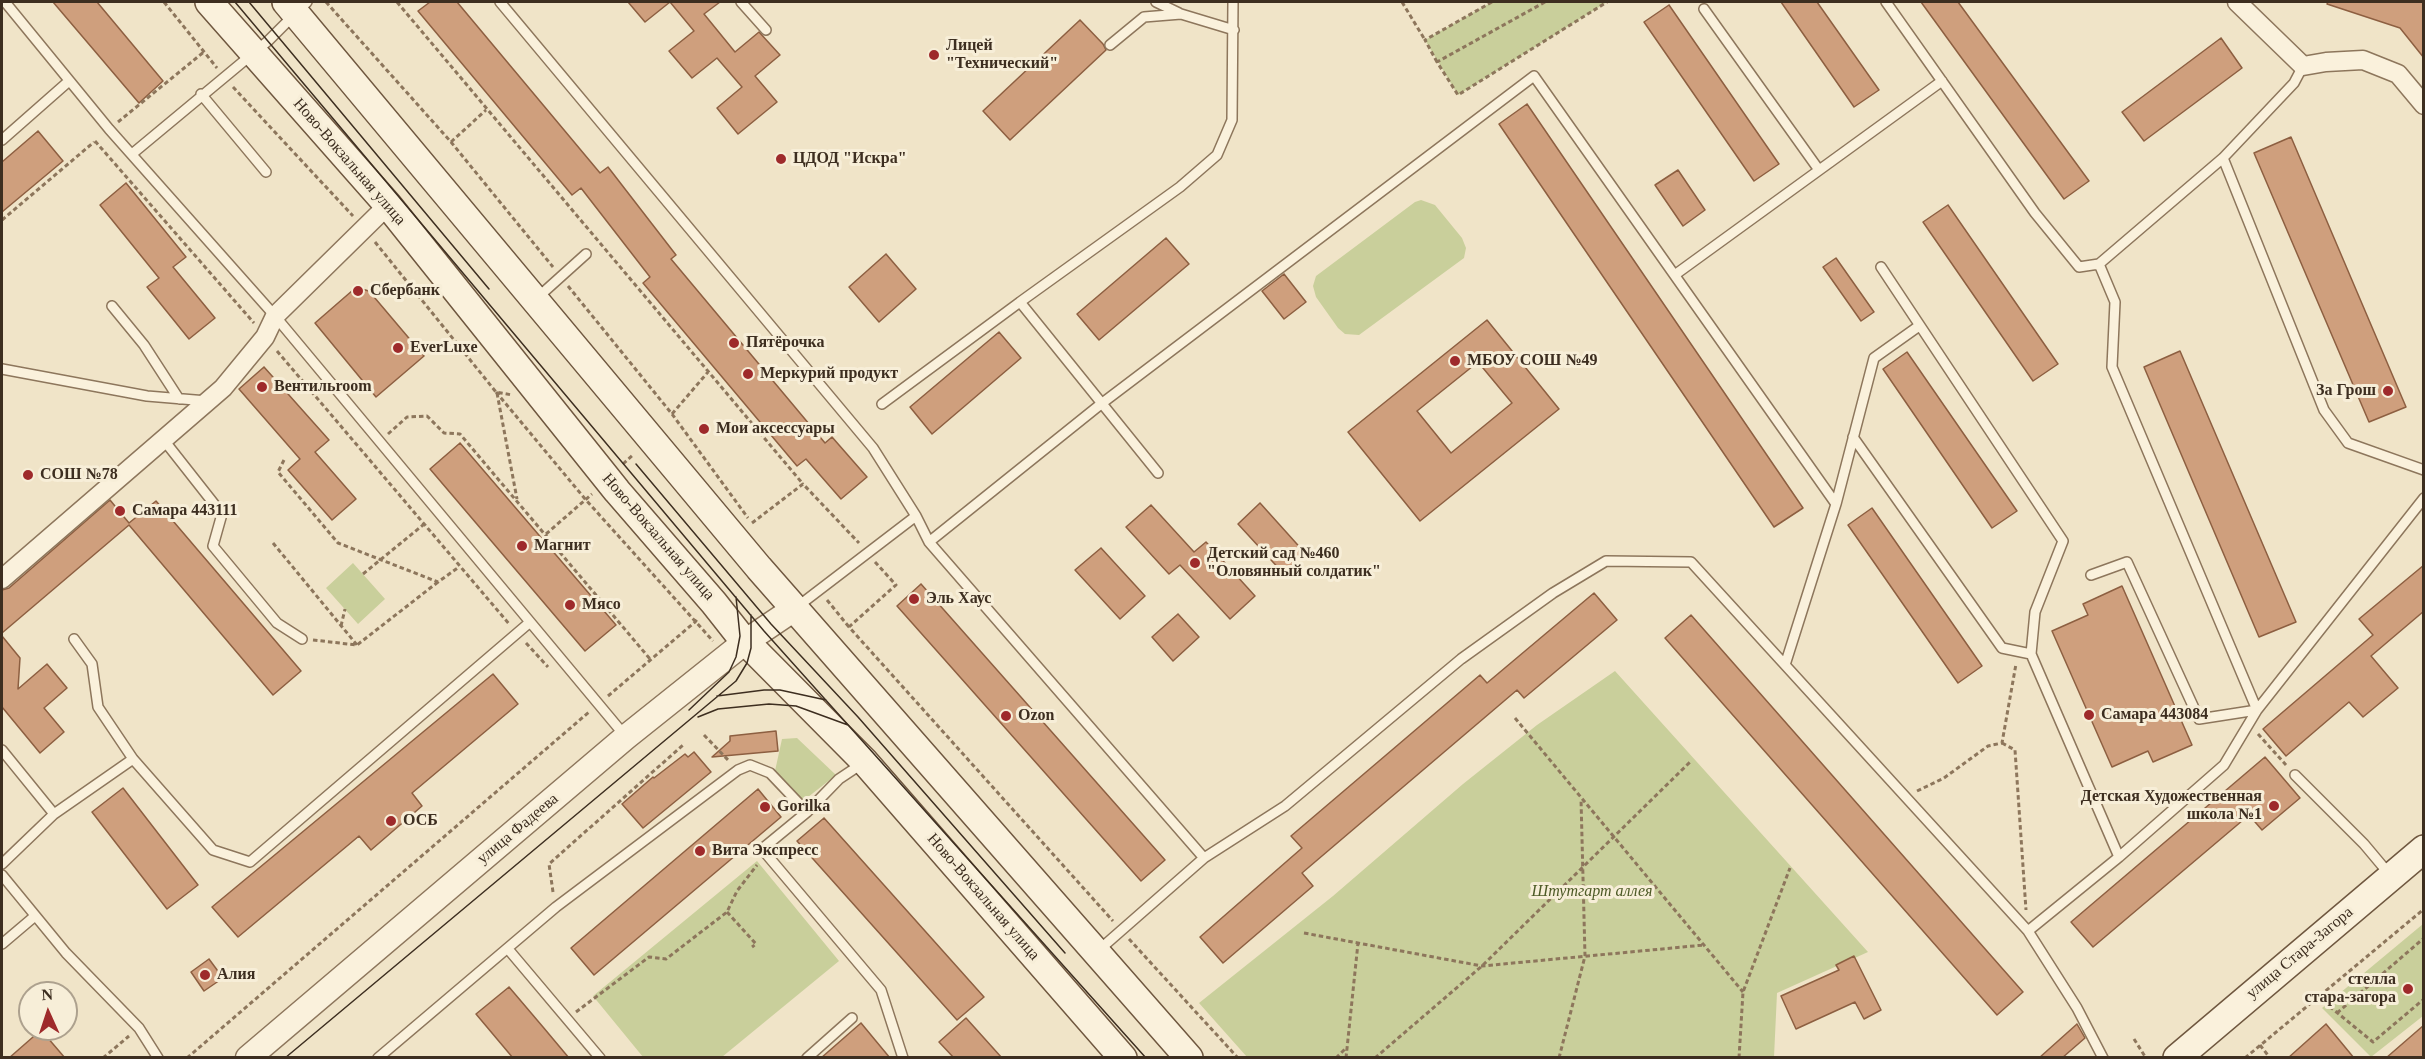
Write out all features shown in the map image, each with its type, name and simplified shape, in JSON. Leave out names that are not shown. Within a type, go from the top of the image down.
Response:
[{"type":"main road","name":"Ново-Вокзальная улица","points":[[209,2],[388,205],[617,491],[745,642],[865,762],[1123,1058]]},
{"type":"main road","points":[[296,5],[535,300],[794,609],[1189,1058]]},
{"type":"main road","name":"улица Стара-Загора","points":[[2177,1058],[2424,849]]},
{"type":"street","points":[[2236,2],[2303,66],[2363,60],[2398,74],[2424,105]]},
{"type":"street","points":[[2,579],[222,388],[265,337],[275,316],[388,205]]},
{"type":"street","name":"улица Фадеева","points":[[249,1057],[626,737],[745,642],[794,609]]},
{"type":"lane","points":[[5,2],[69,81],[275,316],[626,737]]},
{"type":"lane","points":[[500,2],[873,448],[916,516],[929,542],[1204,858]]},
{"type":"lane","points":[[741,2],[766,30]]},
{"type":"lane","points":[[1156,2],[1181,14],[1234,30]]},
{"type":"lane","points":[[882,404],[1180,188],[1217,154],[1232,120],[1233,2]]},
{"type":"lane","points":[[1886,2],[2035,213],[2079,267],[2100,264],[2223,158],[2294,83],[2303,66]]},
{"type":"lane","points":[[132,154],[201,94],[225,78],[268,41],[296,5]]},
{"type":"lane","points":[[1704,9],[1819,170]]},
{"type":"lane","points":[[1110,45],[1144,17],[1181,14]]},
{"type":"lane","points":[[929,542],[1101,404],[1534,76],[1676,274],[1836,504]]},
{"type":"lane","points":[[2,140],[69,81]]},
{"type":"lane","points":[[1676,274],[1942,81]]},
{"type":"lane","points":[[201,94],[266,172]]},
{"type":"lane","points":[[2223,158],[2324,410],[2348,443],[2424,470]]},
{"type":"lane","points":[[535,300],[586,254]]},
{"type":"lane","points":[[2100,264],[2115,302],[2112,367],[2257,710]]},
{"type":"lane","points":[[1881,267],[2063,541],[2035,612],[2031,654],[2119,857]]},
{"type":"lane","points":[[1020,302],[1158,473]]},
{"type":"lane","points":[[112,306],[144,345],[179,399]]},
{"type":"lane","points":[[1785,665],[1836,504],[1874,358],[1920,326]]},
{"type":"lane","points":[[2,369],[147,396],[207,401]]},
{"type":"lane","points":[[1853,438],[2002,648],[2031,654]]},
{"type":"lane","points":[[163,439],[222,514],[213,546],[277,623],[302,639]]},
{"type":"lane","points":[[2028,931],[2119,857],[2224,765],[2257,710],[2424,498]]},
{"type":"lane","points":[[794,609],[916,516]]},
{"type":"lane","points":[[1097,951],[1204,858],[1285,806],[1461,659],[1553,593],[1606,561],[1691,562],[2028,931],[2077,1008],[2103,1058]]},
{"type":"lane","points":[[2091,575],[2127,562],[2199,719],[2257,710]]},
{"type":"lane","points":[[74,639],[92,664],[98,707],[133,759],[213,850],[250,862],[529,623]]},
{"type":"lane","points":[[2,750],[54,814]]},
{"type":"lane","points":[[2,864],[54,814],[133,759]]},
{"type":"lane","points":[[865,762],[839,780],[807,812],[762,849],[881,990],[903,1058]]},
{"type":"lane","points":[[378,1058],[556,907],[738,770],[750,765],[770,773],[807,812]]},
{"type":"lane","points":[[2295,775],[2364,844],[2391,877]]},
{"type":"lane","points":[[2,875],[66,953],[139,1028],[158,1058]]},
{"type":"lane","points":[[2,944],[35,916]]},
{"type":"lane","points":[[508,948],[600,1058]]},
{"type":"lane","points":[[807,1058],[852,1018]]},
{"type":"lane","points":[[388,1049],[395,1058]]},
{"type":"path","points":[[164,2],[225,78],[363,228],[586,500],[713,641]]},
{"type":"path","points":[[326,2],[451,142],[672,414],[753,524],[803,484]]},
{"type":"path","points":[[397,2],[803,484],[896,585],[849,627],[1238,1058]]},
{"type":"path","points":[[1402,2],[1458,95],[1607,2]]},
{"type":"path","points":[[1480,2],[1480,9]]},
{"type":"path","points":[[1425,40],[1492,2]]},
{"type":"path","points":[[1437,62],[1545,2]]},
{"type":"path","points":[[451,142],[486,110]]},
{"type":"path","points":[[95,141],[549,669]]},
{"type":"path","points":[[672,414],[708,372]]},
{"type":"path","points":[[496,392],[516,396]]},
{"type":"path","points":[[496,392],[518,501]]},
{"type":"path","points":[[380,441],[407,417],[427,416],[444,433],[460,434],[651,659]]},
{"type":"path","points":[[620,467],[634,454]]},
{"type":"path","points":[[284,460],[278,472],[338,543],[438,582]]},
{"type":"path","points":[[546,534],[599,488]]},
{"type":"path","points":[[363,574],[423,525]]},
{"type":"path","points":[[273,543],[357,645]]},
{"type":"path","points":[[302,639],[357,645],[459,567]]},
{"type":"path","points":[[342,626],[345,609]]},
{"type":"path","points":[[187,1058],[695,622],[699,616]]},
{"type":"path","points":[[2002,743],[2018,651]]},
{"type":"path","points":[[581,704],[589,713]]},
{"type":"path","points":[[1515,718],[1743,992]]},
{"type":"path","points":[[2249,723],[2295,775]]},
{"type":"path","points":[[704,735],[738,770]]},
{"type":"path","points":[[1904,796],[1944,778],[1988,746],[2002,743],[2015,750],[2028,931]]},
{"type":"path","points":[[554,899],[549,864],[683,745]]},
{"type":"path","points":[[1375,1058],[1482,966],[1690,762]]},
{"type":"path","points":[[1559,1058],[1585,956],[1581,797]]},
{"type":"path","points":[[568,1018],[649,957],[666,959],[727,912],[737,891],[756,869],[762,849]]},
{"type":"path","points":[[1739,1058],[1743,992],[1790,868]]},
{"type":"path","points":[[2245,1058],[2424,909]]},
{"type":"path","points":[[727,912],[756,944],[752,947]]},
{"type":"path","points":[[1304,933],[1482,966],[1704,945]]},
{"type":"path","points":[[2337,1013],[2424,938]]},
{"type":"path","points":[[1346,1058],[1358,943]]},
{"type":"path","points":[[2318,997],[2373,1042],[2424,999]]},
{"type":"path","points":[[103,1058],[139,1028]]},
{"type":"path","points":[[2134,1039],[2146,1058]]},
{"type":"path","points":[[2260,1045],[2270,1058]]},
{"type":"path","points":[[1336,1058],[1346,1048]]},
{"type":"green space","points":[[1492,2],[1607,2],[1458,95],[1425,40]]},
{"type":"green space","points":[[1421,200],[1435,205],[1462,238],[1466,248],[1464,258],[1359,335],[1345,334],[1338,328],[1316,297],[1313,286],[1316,276],[1415,202]]},
{"type":"green space","points":[[353,563],[385,599],[358,624],[326,588]]},
{"type":"green space","name":"Штутгарт аллея","points":[[1615,671],[1868,952],[1777,993],[1774,1057],[1247,1057],[1199,1003],[1333,896],[1463,784],[1537,725]]},
{"type":"green space","points":[[797,738],[836,775],[803,801],[775,771],[782,739]]},
{"type":"green space","points":[[757,861],[839,961],[722,1057],[643,1057],[593,996]]},
{"type":"green space","points":[[2423,924],[2423,1016],[2371,1057],[2322,1008]]},
{"type":"building","points":[[53,2],[97,2],[163,81],[139,103]]},
{"type":"building","points":[[430,2],[457,2],[600,173],[608,167],[676,255],[671,259],[825,443],[832,437],[867,477],[841,499],[806,459],[797,466],[643,283],[650,277],[581,188],[572,195],[418,11]]},
{"type":"building","points":[[628,2],[670,2],[645,22]]},
{"type":"building","points":[[670,2],[720,2],[704,14],[735,52],[759,32],[780,55],[755,76],[777,102],[738,134],[717,108],[742,87],[717,58],[692,78],[669,51],[694,31]]},
{"type":"building","points":[[1781,2],[1817,2],[1879,90],[1854,107]]},
{"type":"building","points":[[1921,2],[1958,2],[2089,181],[2064,199]]},
{"type":"building","points":[[2328,2],[2424,2],[2424,58],[2400,28],[2327,4]]},
{"type":"building","points":[[1669,5],[1779,164],[1754,181],[1644,22]]},
{"type":"building","points":[[1080,20],[1106,50],[1010,140],[983,111]]},
{"type":"building","points":[[2221,38],[2242,68],[2144,141],[2122,112]]},
{"type":"building","points":[[1527,104],[1803,508],[1774,527],[1499,124]]},
{"type":"building","points":[[38,131],[63,161],[2,212],[2,162]]},
{"type":"building","points":[[2291,137],[2406,407],[2369,422],[2254,153]]},
{"type":"building","points":[[1678,170],[1705,210],[1683,226],[1655,185]]},
{"type":"building","points":[[126,183],[186,257],[173,267],[215,318],[189,339],[147,287],[159,278],[100,205]]},
{"type":"building","points":[[1948,205],[2058,364],[2033,381],[1923,222]]},
{"type":"building","points":[[1166,238],[1189,264],[1099,340],[1077,314]]},
{"type":"building","points":[[886,254],[916,289],[879,322],[849,287]]},
{"type":"building","points":[[1836,258],[1874,312],[1861,321],[1823,267]]},
{"type":"building","points":[[1284,274],[1306,302],[1284,319],[1262,291]]},
{"type":"building","points":[[358,288],[369,291],[424,356],[376,397],[315,323]]},
{"type":"building","points":[[1487,320],[1559,409],[1420,521],[1348,432]],"holes":[[[1478,362],[1512,403],[1451,453],[1417,411]]]},
{"type":"building","points":[[999,332],[1021,358],[932,434],[910,407]]},
{"type":"building","points":[[2180,351],[2296,622],[2259,637],[2144,367]]},
{"type":"building","points":[[1907,352],[2017,511],[1992,528],[1883,369]]},
{"type":"building","points":[[264,367],[329,440],[315,452],[356,499],[332,520],[288,470],[300,459],[239,389]]},
{"type":"building","points":[[460,443],[616,625],[585,651],[430,469]]},
{"type":"building","points":[[110,500],[129,523],[156,501],[301,671],[273,695],[129,525],[2,633],[2,590],[9,588]]},
{"type":"building","points":[[1260,503],[1305,553],[1283,573],[1238,524]]},
{"type":"building","points":[[1151,505],[1194,552],[1206,542],[1255,596],[1230,619],[1180,565],[1169,574],[1126,527]]},
{"type":"building","points":[[1872,508],[1982,666],[1958,683],[1848,525]]},
{"type":"building","points":[[1101,548],[1145,596],[1120,619],[1075,570]]},
{"type":"building","points":[[2424,565],[2424,611],[2371,656],[2398,688],[2363,717],[2349,702],[2286,756],[2263,729],[2373,635],[2359,619]]},
{"type":"building","points":[[921,584],[1165,860],[1141,881],[897,606]]},
{"type":"building","points":[[2122,586],[2192,745],[2153,762],[2148,751],[2112,767],[2052,631],[2088,615],[2083,604]]},
{"type":"building","points":[[1594,593],[1617,620],[1524,698],[1517,690],[1302,873],[1313,886],[1223,963],[1200,937],[1302,848],[1291,836],[1480,675],[1487,683]]},
{"type":"building","points":[[1178,614],[1199,637],[1173,661],[1152,637]]},
{"type":"building","points":[[1691,615],[2023,992],[1997,1015],[1665,638]]},
{"type":"building","points":[[2,636],[20,658],[18,689],[47,664],[67,688],[44,708],[64,732],[40,753],[2,707]]},
{"type":"building","points":[[493,674],[518,704],[412,793],[422,806],[371,850],[359,836],[238,937],[212,907]]},
{"type":"building","points":[[776,731],[778,751],[712,757],[730,741],[730,736]]},
{"type":"building","points":[[694,752],[711,772],[643,828],[622,804],[653,777],[685,754],[688,757]]},
{"type":"building","points":[[2265,757],[2300,798],[2262,830],[2249,815],[2093,947],[2071,922]]},
{"type":"building","points":[[123,788],[198,885],[167,909],[92,812]]},
{"type":"building","points":[[758,789],[781,817],[594,975],[571,948]]},
{"type":"building","points":[[824,818],[984,997],[957,1020],[797,841]]},
{"type":"building","points":[[1854,956],[1881,1010],[1864,1019],[1855,1002],[1796,1029],[1781,996],[1839,970],[1836,965]]},
{"type":"building","points":[[209,959],[223,978],[204,991],[191,972]]},
{"type":"building","points":[[509,987],[569,1058],[513,1058],[476,1014]]},
{"type":"building","points":[[966,1018],[1002,1058],[954,1058],[939,1042]]},
{"type":"building","points":[[861,1023],[890,1058],[821,1058]]},
{"type":"building","points":[[2077,1024],[2085,1038],[2062,1058],[2039,1058]]},
{"type":"building","points":[[2326,1024],[2354,1058],[2288,1058]]},
{"type":"building","points":[[2424,1025],[2424,1058],[2386,1058]]},
{"type":"building","points":[[28,1041],[50,1041],[65,1058],[9,1058]]},
{"type":"tram line","points":[[235,2],[764,631],[1146,1058]]},
{"type":"tram line","points":[[249,2],[489,289]]},
{"type":"tram line","points":[[636,464],[771,624],[858,717],[1065,953]]},
{"type":"tram line","points":[[689,710],[729,672],[736,657],[740,636],[736,597]]},
{"type":"tram line","points":[[285,1058],[736,681],[747,663],[751,648],[751,615]]},
{"type":"tram line","points":[[717,696],[780,690],[826,700]]},
{"type":"tram line","points":[[698,717],[718,709],[769,704],[796,706],[848,725]]},
{"type":"place","name":"Лицей \"Технический\"","points":[[934,55]]},
{"type":"place","name":"ЦДОД \"Искра\"","points":[[781,159]]},
{"type":"place","name":"Сбербанк","points":[[358,291]]},
{"type":"place","name":"Пятёрочка","points":[[734,343]]},
{"type":"place","name":"EverLuxe","points":[[398,348]]},
{"type":"place","name":"МБОУ СОШ №49","points":[[1455,361]]},
{"type":"place","name":"Меркурий продукт","points":[[748,374]]},
{"type":"place","name":"Вентильroom","points":[[262,387]]},
{"type":"place","name":"За Грош","points":[[2388,391]]},
{"type":"place","name":"Мои аксессуары","points":[[704,429]]},
{"type":"place","name":"СОШ №78","points":[[28,475]]},
{"type":"place","name":"Самара 443111","points":[[120,511]]},
{"type":"place","name":"Магнит","points":[[522,546]]},
{"type":"place","name":"Детский сад №460 \"Оловянный солдатик\"","points":[[1195,563]]},
{"type":"place","name":"Эль Хаус","points":[[914,599]]},
{"type":"place","name":"Мясо","points":[[570,605]]},
{"type":"place","name":"Самара 443084","points":[[2089,715]]},
{"type":"place","name":"Ozon","points":[[1006,716]]},
{"type":"place","name":"Детская Художественная школа №1","points":[[2274,806]]},
{"type":"place","name":"Gorilka","points":[[765,807]]},
{"type":"place","name":"ОСБ","points":[[391,821]]},
{"type":"place","name":"Вита Экспресс","points":[[700,851]]},
{"type":"place","name":"Алия","points":[[205,975]]},
{"type":"place","name":"стелла стара-загора","points":[[2408,989]]}]
